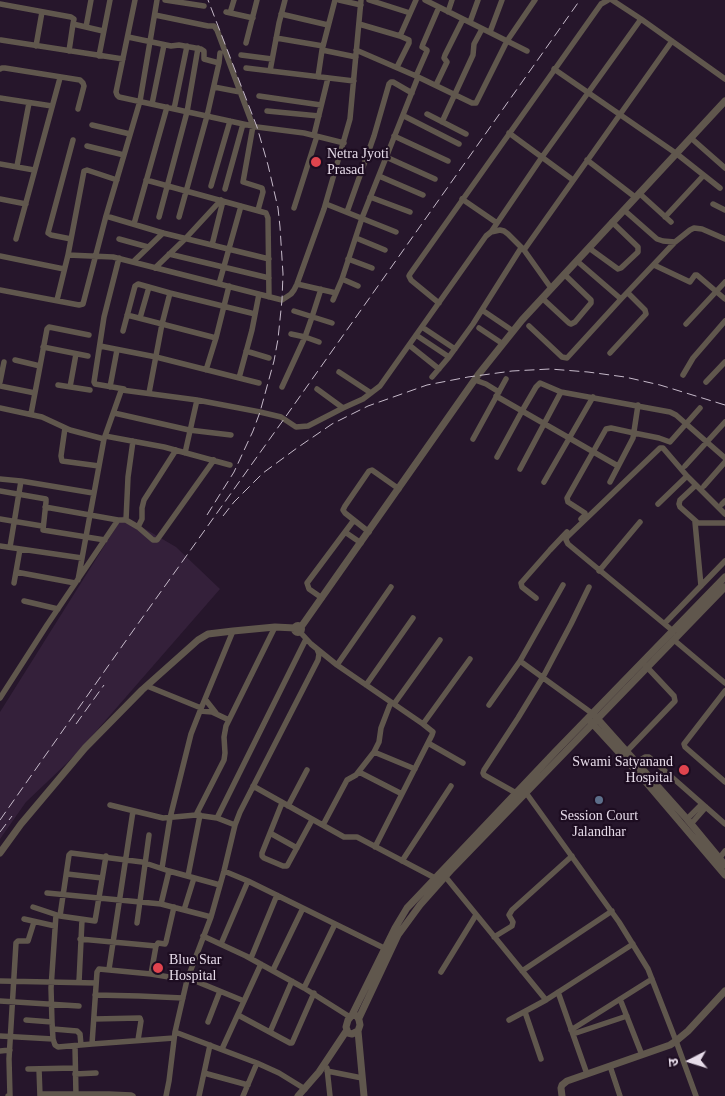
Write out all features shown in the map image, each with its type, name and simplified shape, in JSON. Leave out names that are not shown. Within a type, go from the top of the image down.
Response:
[{"type":"street","points":[[86,27],[91,0]]},
{"type":"street","points":[[99,56],[110,0]]},
{"type":"street","points":[[135,0],[117,95],[121,98],[253,126],[304,132],[344,143]]},
{"type":"street","points":[[0,290],[83,304],[106,216],[140,101],[157,0]]},
{"type":"street","points":[[165,0],[204,6]]},
{"type":"street","points":[[234,0],[228,12],[253,18]]},
{"type":"street","points":[[246,43],[258,0]]},
{"type":"street","points":[[270,71],[285,0]]},
{"type":"street","points":[[68,254],[119,258],[269,297],[282,300],[287,298],[297,284],[326,204],[344,143],[350,119],[361,3],[337,0],[328,24],[318,77]]},
{"type":"street","points":[[369,0],[410,12]]},
{"type":"street","points":[[400,36],[416,0]]},
{"type":"street","points":[[425,0],[527,51]]},
{"type":"street","points":[[448,12],[452,0]]},
{"type":"street","points":[[470,22],[478,0]]},
{"type":"street","points":[[490,32],[502,0]]},
{"type":"street","points":[[276,38],[356,53],[417,76],[472,103],[476,103],[507,41],[534,0]]},
{"type":"street","points":[[439,303],[411,280],[409,276],[601,4],[610,0],[641,19],[725,79]]},
{"type":"street","points":[[2,2],[74,19],[68,51]]},
{"type":"street","points":[[333,300],[370,197],[404,116],[427,52],[422,47],[422,44],[439,7]]},
{"type":"street","points":[[36,46],[42,12]]},
{"type":"street","points":[[281,14],[328,24]]},
{"type":"street","points":[[155,15],[214,26],[253,126],[243,182],[262,188],[263,192],[258,210]]},
{"type":"street","points":[[436,85],[448,61],[444,58],[445,55],[463,19]]},
{"type":"street","points":[[492,232],[641,19]]},
{"type":"street","points":[[73,24],[104,31]]},
{"type":"street","points":[[359,24],[408,38],[409,41],[397,68]]},
{"type":"street","points":[[442,122],[473,55],[474,47],[482,29]]},
{"type":"street","points":[[128,37],[172,46],[178,44],[198,48],[204,51],[204,59],[219,63]]},
{"type":"street","points":[[1,40],[123,59]]},
{"type":"street","points":[[432,377],[455,349],[522,249],[672,41]]},
{"type":"street","points":[[152,104],[164,44]]},
{"type":"street","points":[[134,224],[187,46]]},
{"type":"street","points":[[159,217],[187,112],[198,48]]},
{"type":"street","points":[[179,217],[207,116],[220,53]]},
{"type":"street","points":[[241,55],[272,59]]},
{"type":"street","points":[[0,70],[5,68],[80,80],[83,88],[78,109]]},
{"type":"street","points":[[246,68],[354,81]]},
{"type":"street","points":[[554,69],[677,154],[720,188]]},
{"type":"street","points":[[16,239],[60,78]]},
{"type":"street","points":[[294,208],[315,135],[328,78]]},
{"type":"street","points":[[347,212],[374,136],[389,84],[393,82],[412,93]]},
{"type":"street","points":[[214,87],[240,92]]},
{"type":"street","points":[[259,96],[321,105]]},
{"type":"street","points":[[0,98],[52,106]]},
{"type":"street","points":[[299,629],[361,544],[475,380],[513,331],[725,101]]},
{"type":"street","points":[[17,166],[29,103]]},
{"type":"street","points":[[267,111],[318,116]]},
{"type":"street","points":[[427,114],[466,134]]},
{"type":"street","points":[[404,116],[459,144]]},
{"type":"street","points":[[211,186],[230,121]]},
{"type":"street","points":[[225,189],[244,124]]},
{"type":"street","points":[[92,125],[130,134]]},
{"type":"street","points":[[509,133],[573,180]]},
{"type":"street","points":[[394,136],[448,161]]},
{"type":"street","points":[[691,138],[725,168]]},
{"type":"street","points":[[71,239],[48,233],[73,140]]},
{"type":"street","points":[[87,146],[124,154]]},
{"type":"street","points":[[386,157],[435,179]]},
{"type":"street","points":[[588,160],[671,222]]},
{"type":"street","points":[[0,164],[34,170]]},
{"type":"street","points":[[57,300],[84,171],[88,170],[117,180]]},
{"type":"street","points":[[379,176],[422,196]]},
{"type":"street","points":[[665,216],[703,176]]},
{"type":"street","points":[[146,180],[266,213],[268,218],[269,297]]},
{"type":"street","points":[[370,197],[410,212]]},
{"type":"street","points":[[0,199],[26,204]]},
{"type":"street","points":[[462,199],[497,223]]},
{"type":"street","points":[[156,268],[222,201]]},
{"type":"street","points":[[212,246],[222,201]]},
{"type":"street","points":[[326,204],[396,232]]},
{"type":"street","points":[[714,204],[725,210]]},
{"type":"street","points":[[219,284],[240,206]]},
{"type":"street","points":[[624,210],[657,239],[663,242],[675,242]]},
{"type":"street","points":[[106,216],[212,246],[269,259]]},
{"type":"street","points":[[589,248],[618,269],[638,252],[639,248],[612,222]]},
{"type":"street","points":[[529,326],[562,357],[567,358],[675,242],[690,230],[694,228],[702,229],[724,238]]},
{"type":"street","points":[[119,258],[104,317],[94,383],[275,415],[296,427],[313,424],[356,403],[385,381],[486,236],[492,232],[504,231],[522,249],[551,288]]},
{"type":"street","points":[[133,262],[163,233]]},
{"type":"street","points":[[356,238],[385,250]]},
{"type":"street","points":[[119,239],[148,247]]},
{"type":"street","points":[[169,254],[269,278]]},
{"type":"street","points":[[0,256],[64,268]]},
{"type":"street","points":[[348,258],[372,268]]},
{"type":"street","points":[[577,261],[621,299]]},
{"type":"street","points":[[654,265],[690,282],[697,275],[725,300]]},
{"type":"street","points":[[542,298],[569,323],[575,322],[591,303],[591,300],[564,274]]},
{"type":"street","points":[[342,279],[358,286]]},
{"type":"street","points":[[686,324],[725,282]]},
{"type":"street","points":[[123,332],[135,286],[138,284],[255,314]]},
{"type":"street","points":[[297,284],[336,294]]},
{"type":"street","points":[[206,370],[229,286]]},
{"type":"street","points":[[140,318],[149,287]]},
{"type":"street","points":[[282,387],[305,337],[321,289]]},
{"type":"street","points":[[149,393],[170,293]]},
{"type":"street","points":[[610,353],[646,314],[645,310],[628,293]]},
{"type":"street","points":[[239,378],[259,294]]},
{"type":"street","points":[[482,310],[513,331]]},
{"type":"street","points":[[294,312],[332,323]]},
{"type":"street","points":[[127,316],[216,338]]},
{"type":"street","points":[[683,375],[699,350],[725,321]]},
{"type":"street","points":[[31,414],[47,329],[49,327],[89,335]]},
{"type":"street","points":[[422,327],[455,349]]},
{"type":"street","points":[[478,328],[503,344]]},
{"type":"street","points":[[291,334],[319,342]]},
{"type":"street","points":[[416,335],[449,357]]},
{"type":"street","points":[[409,345],[439,369]]},
{"type":"street","points":[[100,346],[259,383]]},
{"type":"street","points":[[43,347],[88,356]]},
{"type":"street","points":[[110,387],[117,350]]},
{"type":"street","points":[[246,352],[269,358]]},
{"type":"street","points":[[70,387],[76,354]]},
{"type":"street","points":[[15,360],[40,366]]},
{"type":"street","points":[[0,382],[4,362]]},
{"type":"street","points":[[706,382],[725,362]]},
{"type":"street","points":[[339,372],[371,393]]},
{"type":"street","points":[[473,439],[506,379]]},
{"type":"street","points":[[475,380],[486,384],[497,394],[544,424],[618,466]]},
{"type":"street","points":[[497,457],[538,384],[542,384],[561,392],[670,412],[707,442],[725,460],[704,486]]},
{"type":"street","points":[[58,385],[90,390]]},
{"type":"street","points":[[0,386],[34,393]]},
{"type":"street","points":[[76,582],[104,438],[121,391],[124,389]]},
{"type":"street","points":[[317,389],[343,408]]},
{"type":"street","points":[[520,469],[561,392]]},
{"type":"street","points":[[544,482],[594,397]]},
{"type":"street","points":[[185,453],[197,400]]},
{"type":"street","points":[[610,482],[634,434],[638,405]]},
{"type":"street","points":[[0,408],[46,418],[74,431],[176,450],[230,465]]},
{"type":"street","points":[[536,598],[522,587],[521,584],[550,550],[585,515],[585,513],[567,500],[608,428],[670,442],[700,408]]},
{"type":"street","points":[[114,413],[190,430],[231,435]]},
{"type":"street","points":[[685,466],[725,422]]},
{"type":"street","points":[[65,428],[62,461],[98,466]]},
{"type":"street","points":[[126,520],[128,478],[133,441]]},
{"type":"street","points":[[673,630],[568,544],[567,537],[658,448],[663,448],[687,476],[725,514]]},
{"type":"street","points":[[138,527],[142,520],[144,500],[176,450]]},
{"type":"street","points":[[45,507],[126,520],[155,541],[214,460]]},
{"type":"street","points":[[369,532],[344,512],[344,508],[369,471],[372,470],[399,488]]},
{"type":"street","points":[[658,504],[687,476]]},
{"type":"street","points":[[0,479],[93,493]]},
{"type":"street","points":[[10,547],[21,481]]},
{"type":"street","points":[[696,485],[680,500],[680,507],[695,522],[702,524],[725,523]]},
{"type":"street","points":[[0,492],[46,499],[43,530],[105,540]]},
{"type":"street","points":[[0,519],[42,526]]},
{"type":"street","points":[[0,698],[118,520]]},
{"type":"street","points":[[322,598],[309,588],[307,583],[354,520]]},
{"type":"street","points":[[599,571],[640,522]]},
{"type":"street","points":[[695,522],[701,586]]},
{"type":"street","points":[[345,532],[361,544]]},
{"type":"street","points":[[0,546],[82,558]]},
{"type":"street","points":[[14,583],[20,549]]},
{"type":"street","points":[[665,623],[725,561]]},
{"type":"street","points":[[16,572],[76,582]]},
{"type":"street","points":[[220,885],[169,871],[145,862],[70,853],[64,895],[55,926],[51,981],[53,1039],[56,1047],[174,1035],[210,1045],[279,1073],[301,1094],[319,1072],[347,1030],[347,1024],[354,1017],[387,950],[395,928],[407,908],[440,877],[645,665],[673,630],[725,577]]},
{"type":"street","points":[[489,705],[520,661],[562,585]]},
{"type":"street","points":[[337,665],[391,587]]},
{"type":"street","points":[[516,793],[486,777],[483,773],[543,677],[589,587]]},
{"type":"street","points":[[645,665],[674,640],[725,587]]},
{"type":"street","points":[[24,602],[58,609]]},
{"type":"street","points":[[366,685],[413,618]]},
{"type":"street","points":[[0,853],[21,824],[85,748],[147,686],[203,636],[275,627],[299,629]]},
{"type":"street","points":[[184,910],[191,877],[198,815],[224,760],[224,732],[275,627]]},
{"type":"street","points":[[299,629],[317,650],[433,732],[375,847]]},
{"type":"street","points":[[162,868],[170,818],[191,734],[233,631]]},
{"type":"street","points":[[218,818],[306,639]]},
{"type":"street","points":[[322,825],[347,780],[353,778],[359,772],[374,752],[379,742],[381,728],[393,703],[440,640]]},
{"type":"street","points":[[674,640],[725,683]]},
{"type":"street","points":[[166,1096],[174,1035],[183,998],[220,885],[235,825],[318,660],[317,650]]},
{"type":"street","points":[[423,724],[470,659]]},
{"type":"street","points":[[520,661],[543,677],[593,719],[627,751],[650,782],[689,822],[717,860],[725,875]]},
{"type":"street","points":[[627,751],[675,701],[674,696],[645,665]]},
{"type":"street","points":[[147,686],[200,710],[216,713],[229,720]]},
{"type":"street","points":[[725,691],[684,744],[685,747],[725,782]]},
{"type":"street","points":[[205,699],[216,713]]},
{"type":"street","points":[[593,719],[717,860],[725,865]]},
{"type":"street","points":[[428,743],[463,763]]},
{"type":"street","points":[[374,752],[415,769]]},
{"type":"street","points":[[636,762],[645,756],[649,757],[725,824]]},
{"type":"street","points":[[307,770],[285,804],[270,834],[262,856],[286,867],[312,820]]},
{"type":"street","points":[[359,772],[402,794]]},
{"type":"street","points":[[253,786],[344,838],[357,836],[402,861],[440,877],[476,915],[546,1000]]},
{"type":"street","points":[[402,861],[451,786]]},
{"type":"street","points":[[440,877],[516,793],[524,789]]},
{"type":"street","points":[[524,789],[612,911],[648,969],[696,1096]]},
{"type":"street","points":[[110,805],[160,817],[170,818],[198,815],[218,818],[235,825]]},
{"type":"street","points":[[689,822],[704,806]]},
{"type":"street","points":[[108,969],[133,811]]},
{"type":"street","points":[[270,834],[297,848]]},
{"type":"street","points":[[137,923],[149,835]]},
{"type":"street","points":[[717,860],[725,851]]},
{"type":"street","points":[[32,907],[58,915],[95,921],[106,856]]},
{"type":"street","points":[[494,937],[512,926],[513,922],[509,915],[510,912],[572,856]]},
{"type":"street","points":[[161,904],[169,871]]},
{"type":"street","points":[[224,871],[277,895],[387,950]]},
{"type":"street","points":[[66,874],[102,878]]},
{"type":"street","points":[[221,944],[248,881]]},
{"type":"street","points":[[47,893],[161,904],[210,917]]},
{"type":"street","points":[[250,958],[277,895]]},
{"type":"street","points":[[80,939],[156,946],[158,943],[165,944],[174,907]]},
{"type":"street","points":[[273,970],[303,908]]},
{"type":"street","points":[[522,971],[612,911]]},
{"type":"street","points":[[441,972],[476,915]]},
{"type":"street","points":[[24,920],[55,926]]},
{"type":"street","points":[[78,982],[82,920]]},
{"type":"street","points":[[8,1096],[10,1096],[10,1036],[16,942],[18,940],[28,941],[34,922]]},
{"type":"street","points":[[304,988],[335,924]]},
{"type":"street","points":[[204,936],[273,970],[354,1017],[360,1025],[358,1031],[364,1096]]},
{"type":"street","points":[[509,1020],[546,1000],[633,944]]},
{"type":"street","points":[[151,974],[156,946]]},
{"type":"street","points":[[222,1050],[261,964]]},
{"type":"street","points":[[92,1044],[96,983],[98,970],[101,969],[188,979],[244,1000]]},
{"type":"street","points":[[572,1032],[652,979]]},
{"type":"street","points":[[0,981],[96,983]]},
{"type":"street","points":[[270,1032],[292,981]]},
{"type":"street","points":[[562,1096],[561,1088],[564,1083],[676,1041],[688,1031],[725,990]]},
{"type":"street","points":[[208,1022],[220,991]]},
{"type":"street","points":[[558,992],[586,1074]]},
{"type":"street","points":[[238,1015],[290,1043],[293,1042],[314,993]]},
{"type":"street","points":[[95,995],[183,998]]},
{"type":"street","points":[[620,999],[642,1055]]},
{"type":"street","points":[[0,1001],[79,1006]]},
{"type":"street","points":[[525,1012],[541,1059]]},
{"type":"street","points":[[572,1032],[627,1016]]},
{"type":"street","points":[[94,1019],[140,1018],[138,1040]]},
{"type":"street","points":[[26,1020],[52,1022]]},
{"type":"street","points":[[53,1029],[77,1031],[80,1034],[75,1071],[76,1095]]},
{"type":"street","points":[[347,1030],[348,1033],[352,1034],[358,1031]]},
{"type":"street","points":[[0,1036],[53,1039]]},
{"type":"street","points":[[199,1096],[210,1045]]},
{"type":"street","points":[[0,1051],[10,1050]]},
{"type":"street","points":[[326,1061],[330,1096]]},
{"type":"street","points":[[243,1096],[257,1063]]},
{"type":"street","points":[[610,1066],[620,1096]]},
{"type":"street","points":[[28,1069],[96,1073]]},
{"type":"street","points":[[39,1069],[40,1095],[133,1096]]},
{"type":"street","points":[[327,1071],[362,1078]]},
{"type":"street","points":[[204,1073],[248,1085]]},
{"type":"shaded area","points":[[123,516],[176,547],[220,589],[85,744],[26,802],[0,839],[0,712]]},
{"type":"railway","points":[[207,515],[234,472],[260,412],[278,339],[283,274],[278,208],[268,165],[257,127],[208,0]]},
{"type":"railway","points":[[0,820],[580,0]]},
{"type":"railway","points":[[223,516],[263,473],[332,424],[368,406],[427,385],[512,371],[550,369],[625,377],[660,385],[725,405]]},
{"type":"railway","points":[[76,724],[104,685]]},
{"type":"railway","points":[[0,832],[12,816]]},
{"type":"place","name":"Netra Jyoti Prasad","points":[[316,162]]},
{"type":"place","name":"Swami Satyanand Hospital","points":[[684,770]]},
{"type":"place","name":"Session Court Jalandhar","points":[[599,800]]},
{"type":"place","name":"Blue Star Hospital","points":[[158,968]]}]
